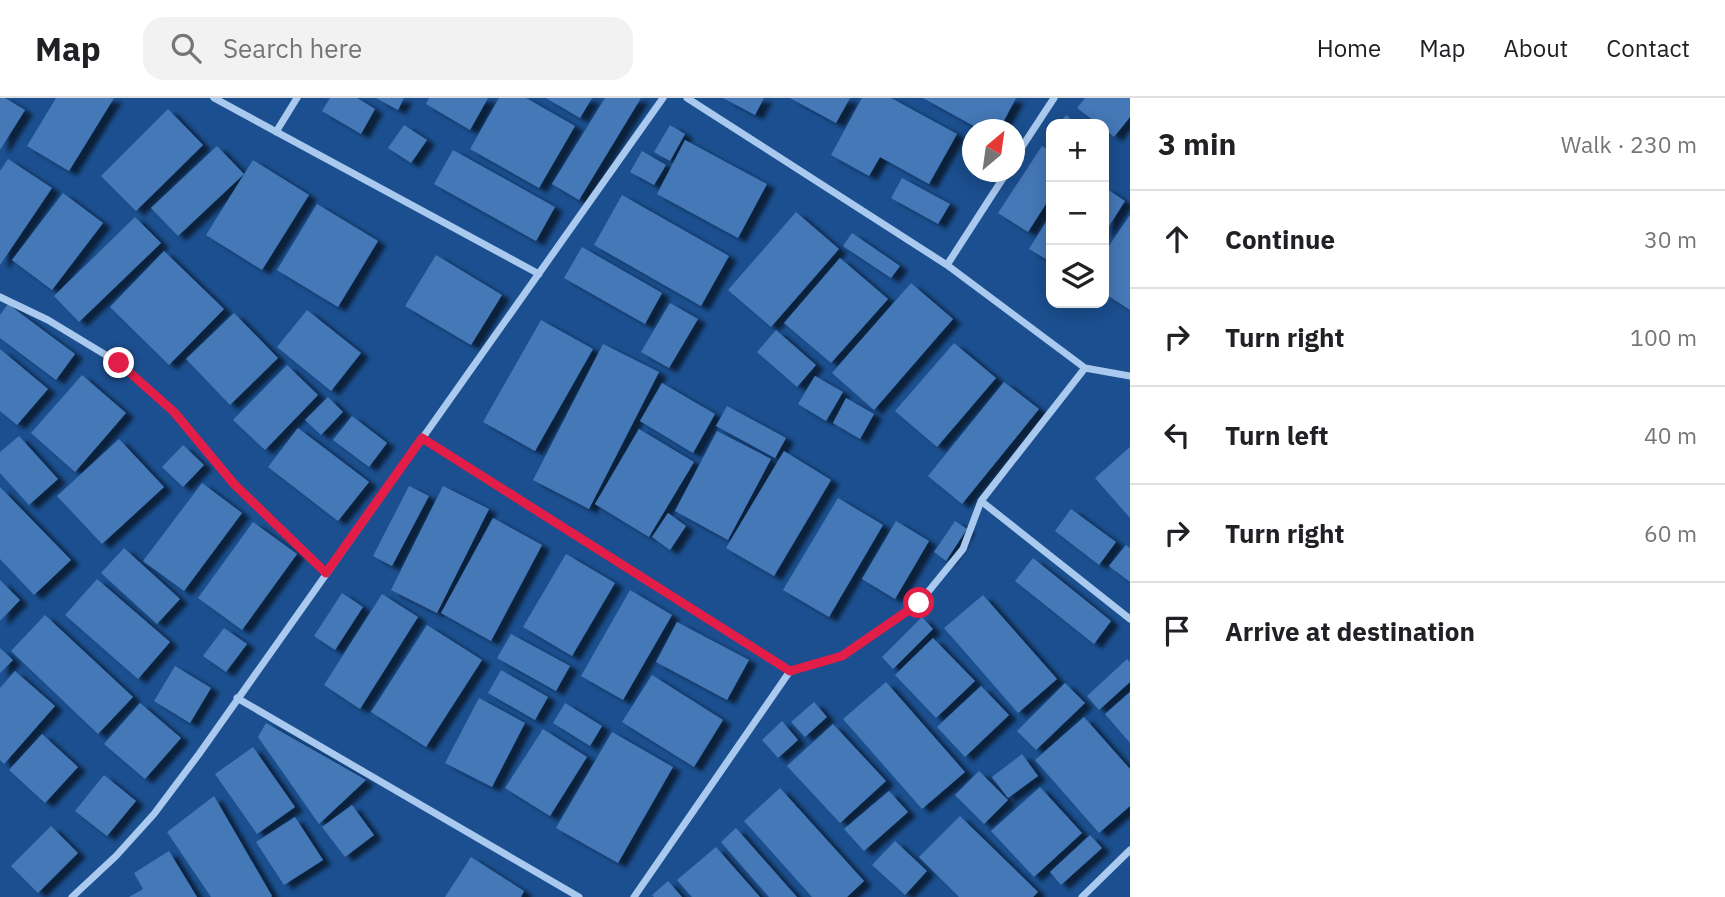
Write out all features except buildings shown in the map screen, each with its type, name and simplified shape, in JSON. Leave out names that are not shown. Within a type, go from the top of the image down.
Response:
[{"type":"street","points":[[214,98],[539,274]]},
{"type":"street","points":[[276,132],[297,98]]},
{"type":"street","points":[[72,897],[116,856],[154,814],[199,754],[663,98]]},
{"type":"street","points":[[687,98],[947,265],[1085,368],[1130,376]]},
{"type":"street","points":[[1025,142],[1054,98]]},
{"type":"street","points":[[947,265],[1001,182]]},
{"type":"street","points":[[0,297],[48,320],[119,363],[174,412],[234,484],[326,573]]},
{"type":"street","points":[[634,897],[790,671],[842,656],[919,603],[962,549],[982,501],[1085,368]]},
{"type":"street","points":[[422,438],[790,671]]},
{"type":"street","points":[[982,501],[1130,619]]},
{"type":"street","points":[[237,698],[579,897]]},
{"type":"street","points":[[1082,897],[1130,850]]},
{"type":"route","points":[[119,363],[174,412],[234,484],[326,573],[422,438],[790,671],[842,656],[919,603]]}]
